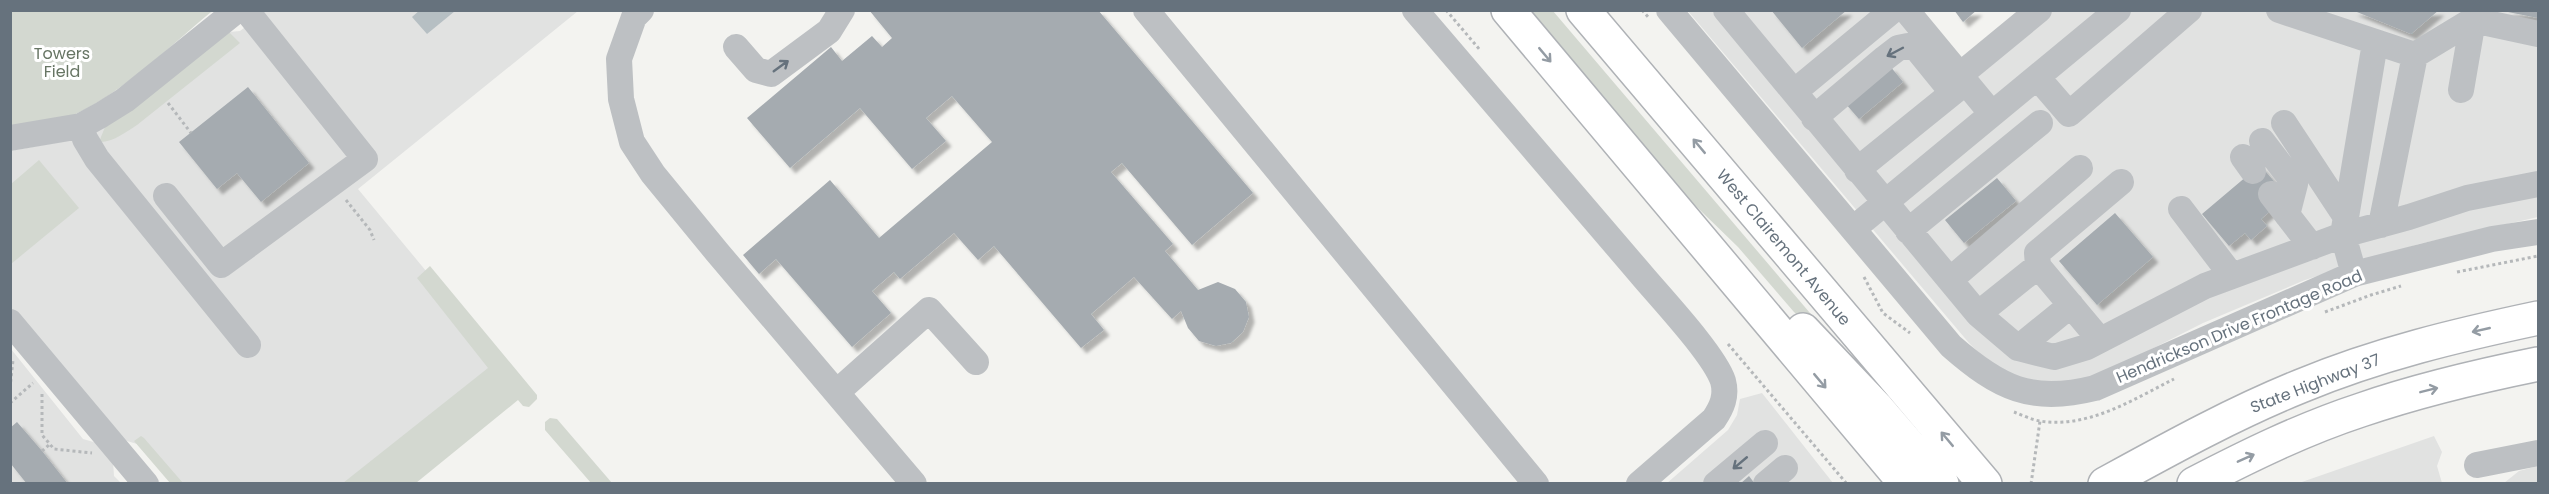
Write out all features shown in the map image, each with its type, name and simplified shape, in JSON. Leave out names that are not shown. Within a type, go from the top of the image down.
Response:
[{"type":"main road","points":[[1508,10],[1906,483]]},
{"type":"main road","name":"West Clairemont Avenue","points":[[1583,10],[1985,483]]},
{"type":"main road","points":[[1671,203],[1720,240],[1739,258],[1811,339],[1876,407],[1942,483]]},
{"type":"main road","name":"State Highway 37","points":[[2105,483],[2249,408],[2357,365],[2453,337],[2538,318]]},
{"type":"main road","points":[[2199,481],[2359,410],[2406,396],[2538,364]]},
{"type":"main road","points":[[2079,483],[2179,433],[2187,430],[2210,429]]},
{"type":"street","points":[[10,138],[81,126],[125,100],[237,10]]},
{"type":"street","points":[[165,196],[221,265],[364,159],[246,10]]},
{"type":"street","points":[[641,10],[634,17],[619,59],[621,99],[632,142],[653,174],[710,244],[914,483]]},
{"type":"street","points":[[736,47],[756,70],[771,74],[828,31],[842,10]]},
{"type":"street","points":[[1146,10],[1536,483]]},
{"type":"street","points":[[1415,10],[1666,303],[1715,364],[1723,381],[1725,394],[1723,406],[1714,419],[1638,483]]},
{"type":"street","name":"Hendrickson Drive Frontage Road","points":[[1669,10],[1951,346],[1978,370],[1998,382],[2036,393],[2076,393],[2095,388],[2354,273],[2492,239],[2538,232]]},
{"type":"street","points":[[1726,10],[1978,314],[2018,348],[2054,357],[2087,347],[2205,286],[2312,247],[2344,226],[2381,225],[2467,198],[2538,184]]},
{"type":"street","points":[[1906,10],[1960,83]]},
{"type":"street","points":[[1857,170],[1960,83],[2038,10]]},
{"type":"street","points":[[1853,230],[2118,10]]},
{"type":"street","points":[[2037,77],[2069,114],[2189,10]]},
{"type":"street","points":[[2278,10],[2415,55],[2473,20],[2538,34]]},
{"type":"street","points":[[1794,92],[1880,14]]},
{"type":"street","points":[[2462,90],[2473,20]]},
{"type":"street","points":[[2344,226],[2374,43]]},
{"type":"street","points":[[1814,118],[1898,48],[1908,46],[1917,49],[1960,83],[1992,114]]},
{"type":"street","points":[[2381,225],[2415,55]]},
{"type":"street","points":[[1908,231],[2040,123]]},
{"type":"street","points":[[2284,123],[2344,226],[2354,273]]},
{"type":"street","points":[[81,126],[96,159],[248,345]]},
{"type":"street","points":[[2253,156],[2295,184],[2287,214]]},
{"type":"street","points":[[1950,280],[2080,168]]},
{"type":"street","points":[[2100,340],[2038,266],[2037,253],[2121,182]]},
{"type":"street","points":[[2271,194],[2312,247]]},
{"type":"street","points":[[2181,209],[2232,276]]},
{"type":"street","points":[[1978,314],[2038,266]]},
{"type":"street","points":[[2018,348],[2071,305]]},
{"type":"street","points":[[837,392],[929,310],[976,362]]},
{"type":"street","points":[[10,322],[146,483]]},
{"type":"street","points":[[1716,483],[1765,443]]},
{"type":"street","points":[[2477,465],[2538,453]]},
{"type":"path","points":[[168,103],[191,133]]},
{"type":"path","points":[[341,178],[340,193],[370,230],[374,240]]},
{"type":"path","points":[[10,388],[14,360]]},
{"type":"path","points":[[10,403],[33,383]]},
{"type":"path","points":[[42,394],[42,435],[54,449],[91,453],[101,448]]},
{"type":"path","points":[[2031,483],[2040,421]]},
{"type":"path","points":[[42,451],[50,444]]},
{"type":"shaded area","points":[[420,10],[455,11],[427,34],[412,17]]},
{"type":"shaded area","points":[[257,11],[578,11],[358,189],[519,383],[395,483],[171,483],[137,444],[117,438],[11,310],[10,151],[82,138],[229,32],[240,31],[261,15]]},
{"type":"shaded area","points":[[1688,11],[1895,11],[1956,82],[2042,11],[2538,11],[2538,217],[2419,244],[2305,280],[2203,323],[2132,359],[2076,383],[2028,381],[2011,374],[1983,357],[1969,343]]},
{"type":"shaded area","points":[[10,339],[11,349],[83,439],[97,443],[113,462],[114,476],[121,483],[11,483]]},
{"type":"shaded area","points":[[1762,393],[1833,483],[1666,484],[1728,430],[1737,415],[1740,399]]},
{"type":"shaded area","points":[[2434,436],[2442,452],[2437,466],[2442,483],[2299,483]]},
{"type":"shaded area","points":[[2538,466],[2538,483],[2504,483],[2519,471]]},
{"type":"green space","name":"Towers Field","points":[[210,10],[211,12],[156,59],[95,104],[52,123],[11,129],[10,11]]},
{"type":"green space","points":[[1526,11],[1553,11],[1833,340],[1828,344],[1794,312],[1738,247],[1668,179]]},
{"type":"green space","points":[[229,32],[240,43],[137,125],[114,139],[99,142],[105,127]]},
{"type":"green space","points":[[39,160],[79,208],[11,264],[11,184]]},
{"type":"green space","points":[[430,266],[537,395],[537,399],[529,407],[523,406],[518,400],[416,483],[343,483],[488,368],[417,278]]},
{"type":"green space","points":[[550,418],[557,419],[612,483],[591,483],[545,430],[545,422]]},
{"type":"green space","points":[[141,436],[183,483],[170,483],[134,441]]},
{"type":"building","points":[[869,10],[1098,10],[1253,193],[1192,245],[1122,163],[1111,172],[1173,244],[1165,251],[1198,290],[1218,282],[1235,289],[1246,302],[1249,317],[1243,332],[1231,343],[1216,346],[1199,341],[1188,328],[1181,311],[1172,319],[1134,277],[1091,314],[1104,330],[1081,348],[994,246],[978,260],[954,233],[900,279],[894,272],[872,291],[891,313],[852,347],[776,259],[759,274],[743,255],[830,180],[879,238],[992,142],[952,96],[926,118],[946,141],[912,169],[860,108],[790,168],[747,118],[831,47],[842,61],[872,36],[882,47],[892,38]]},
{"type":"building","points":[[1771,10],[1847,10],[1802,48]]},
{"type":"building","points":[[1954,10],[1977,10],[1963,22]]},
{"type":"building","points":[[2352,10],[2439,10],[2411,34]]},
{"type":"building","points":[[2508,10],[2538,10],[2538,18],[2508,12]]},
{"type":"building","points":[[1890,66],[1903,82],[1859,119],[1845,103]]},
{"type":"building","points":[[248,87],[309,163],[261,202],[237,173],[217,189],[179,142]]},
{"type":"building","points":[[2260,165],[2279,187],[2275,207],[2261,219],[2267,226],[2251,240],[2245,233],[2229,246],[2202,214]]},
{"type":"building","points":[[1997,178],[2016,201],[1964,243],[1945,220]]},
{"type":"building","points":[[2115,213],[2153,257],[2097,305],[2059,261]]},
{"type":"building","points":[[17,422],[68,484],[27,484],[11,464],[10,428]]},
{"type":"building","points":[[1749,476],[1755,484],[1740,484]]}]
